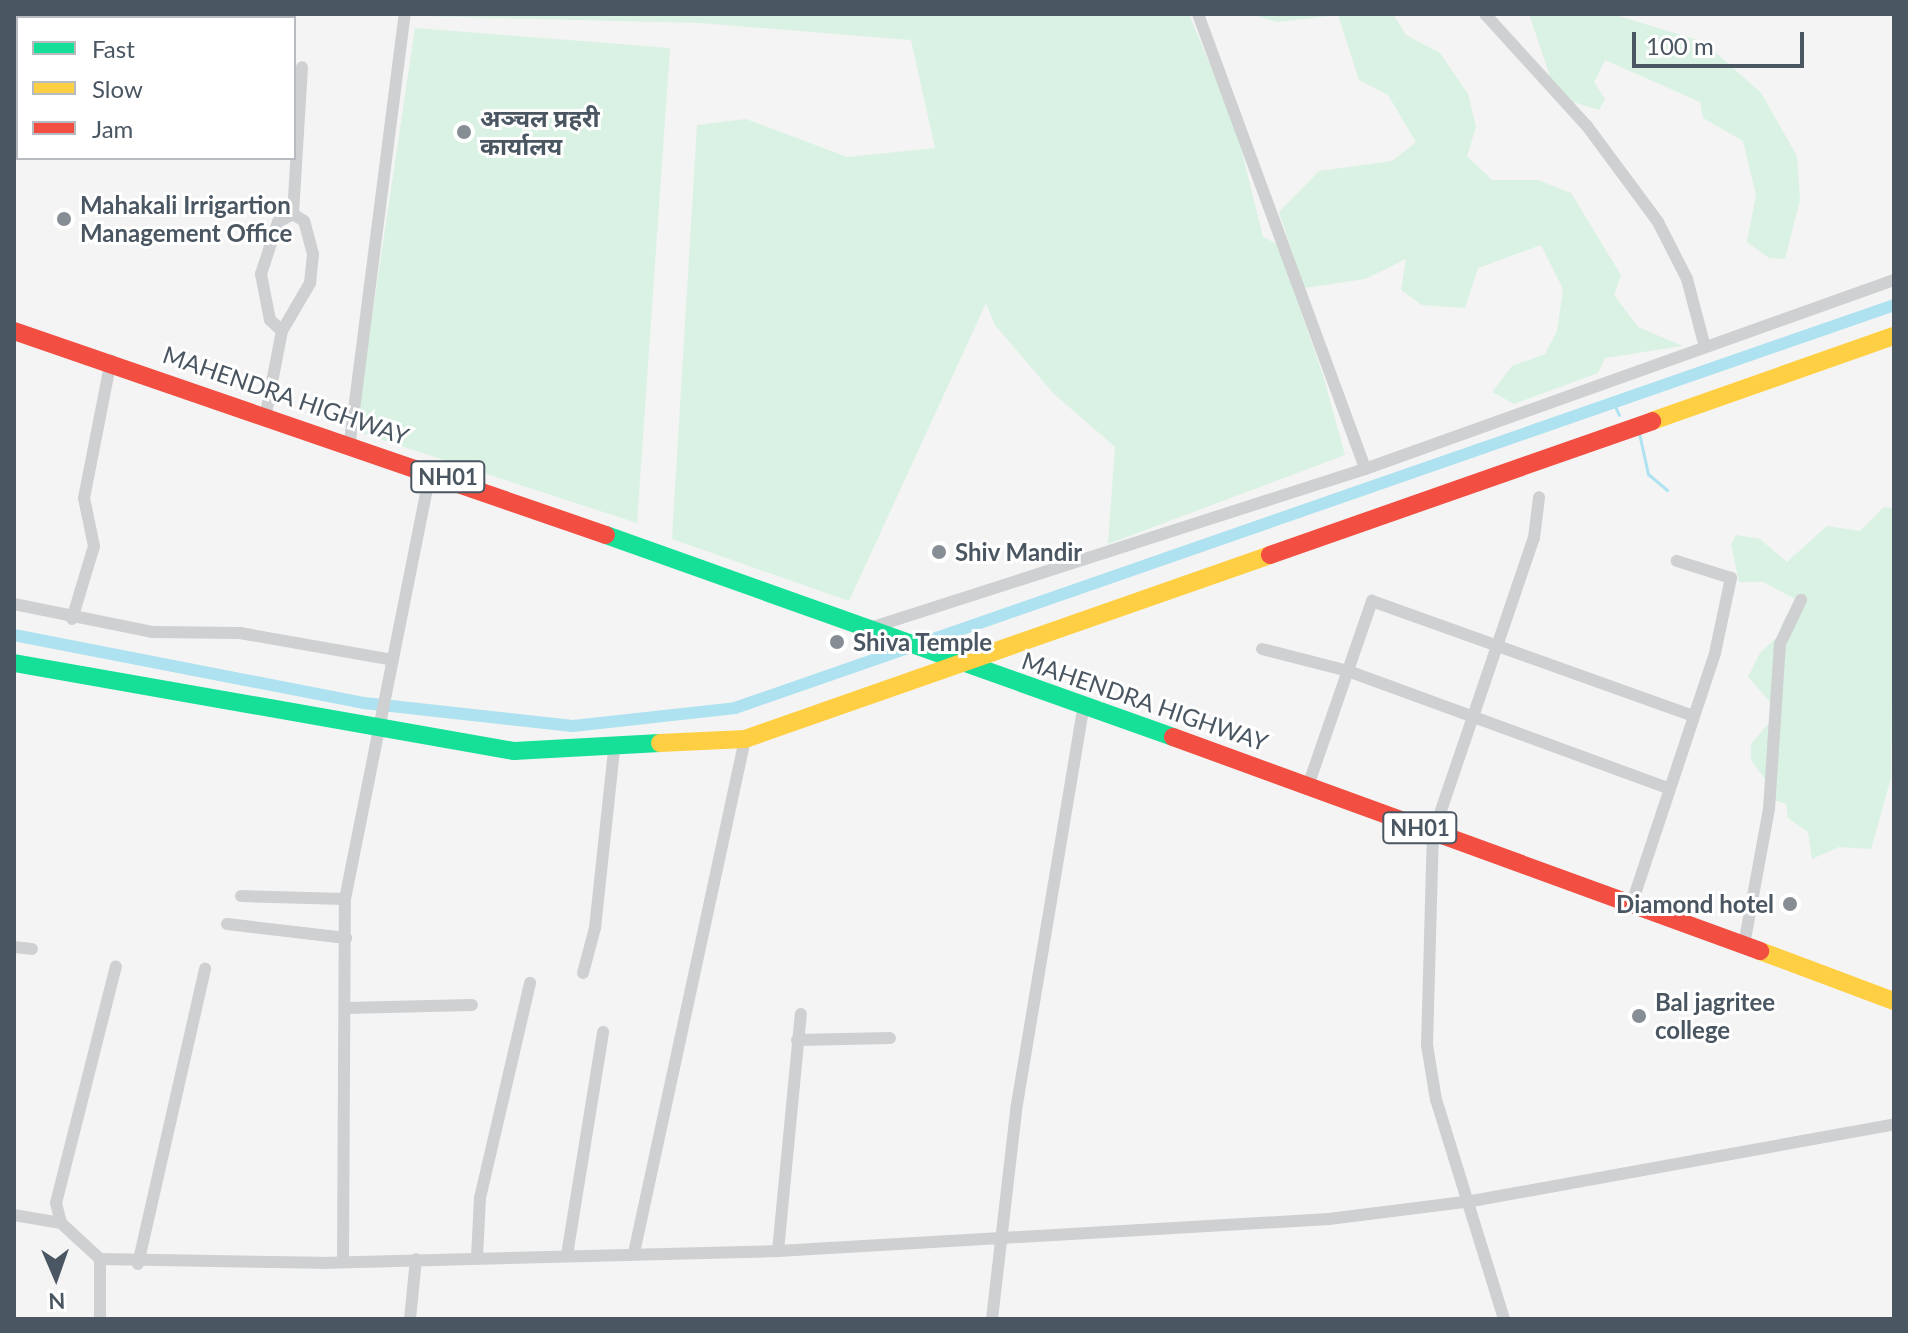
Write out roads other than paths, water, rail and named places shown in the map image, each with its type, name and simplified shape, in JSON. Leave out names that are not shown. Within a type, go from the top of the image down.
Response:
[{"type":"main road","name":"MAHENDRA HIGHWAY","points":[[14,331],[350,441],[944,660],[1084,703],[1309,783],[1433,834],[1632,903],[1894,1001]]},
{"type":"main road","points":[[14,663],[378,720],[514,751],[614,749],[745,739],[964,667],[1894,336]]},
{"type":"street","points":[[350,441],[405,14]]},
{"type":"street","points":[[1198,14],[1365,469]]},
{"type":"street","points":[[1485,14],[1587,126],[1658,222],[1687,279],[1705,347]]},
{"type":"street","points":[[293,214],[302,67]]},
{"type":"street","points":[[282,331],[270,320],[261,274],[278,222],[293,214]]},
{"type":"street","points":[[266,413],[282,331],[310,283],[313,254],[304,221],[293,214]]},
{"type":"street","points":[[871,632],[1365,469],[1894,280]]},
{"type":"street","points":[[73,618],[94,546],[84,498],[111,361]]},
{"type":"street","points":[[343,1261],[345,899],[378,720],[388,685],[431,470]]},
{"type":"street","points":[[1504,1319],[1472,1201],[1436,1100],[1427,1045],[1433,834],[1468,717],[1534,538],[1539,497]]},
{"type":"street","points":[[1632,903],[1690,715],[1715,653],[1731,578],[1677,561]]},
{"type":"street","points":[[1744,945],[1769,809],[1778,658],[1801,600]]},
{"type":"street","points":[[1309,783],[1372,601],[1690,715]]},
{"type":"street","points":[[14,604],[153,632],[240,633],[393,660]]},
{"type":"street","points":[[1262,649],[1348,671],[1667,788]]},
{"type":"street","points":[[992,1319],[1006,1242],[1016,1110],[1084,703]]},
{"type":"street","points":[[634,1253],[745,739]]},
{"type":"street","points":[[583,973],[595,928],[614,749]]},
{"type":"street","points":[[241,896],[345,899]]},
{"type":"street","points":[[227,924],[346,938]]},
{"type":"street","points":[[14,947],[32,949]]},
{"type":"street","points":[[61,1223],[56,1203],[65,1160],[116,966]]},
{"type":"street","points":[[138,1264],[205,969]]},
{"type":"street","points":[[477,1257],[480,1198],[530,983]]},
{"type":"street","points":[[346,1008],[472,1005]]},
{"type":"street","points":[[778,1251],[801,1014]]},
{"type":"street","points":[[567,1255],[603,1032]]},
{"type":"street","points":[[797,1040],[890,1038]]},
{"type":"street","points":[[14,1215],[61,1223],[100,1259],[138,1264],[778,1251],[1006,1242],[1472,1201],[1894,1124]]},
{"type":"street","points":[[100,1259],[100,1319]]},
{"type":"street","points":[[410,1319],[416,1259]]},
{"type":"waterway","points":[[14,635],[364,703],[573,726],[735,708],[1894,305]]},
{"type":"waterway","points":[[1613,402],[1619,415]]},
{"type":"waterway","points":[[1639,433],[1648,474],[1667,490]]},
{"type":"place","name":"अञ्चल प्रहरी कार्यालय","points":[[464,132]]},
{"type":"place","name":"Mahakali Irrigartion Management Office","points":[[64,219]]},
{"type":"place","name":"Shiv Mandir","points":[[939,552]]},
{"type":"place","name":"Shiva Temple","points":[[837,642]]},
{"type":"place","name":"Diamond hotel","points":[[1790,904]]},
{"type":"place","name":"Bal jagritee college","points":[[1639,1016]]}]
